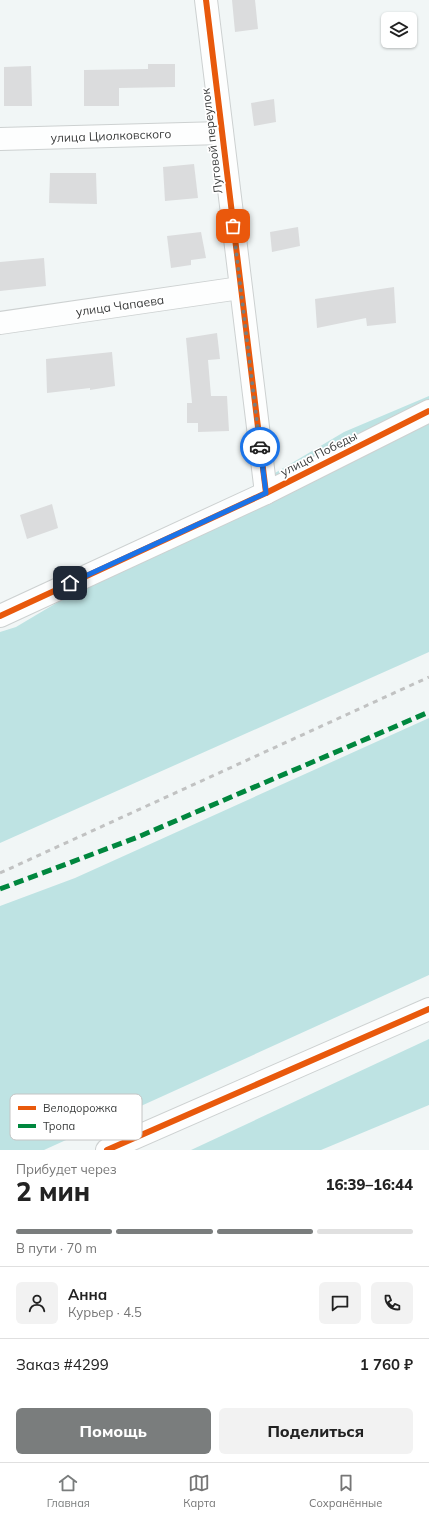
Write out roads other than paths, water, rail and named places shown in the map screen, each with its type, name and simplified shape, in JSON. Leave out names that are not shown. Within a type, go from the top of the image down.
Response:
[{"type":"street","name":"Луговой переулок","points":[[206,0],[266,493]]},
{"type":"street","name":"улица Циолковского","points":[[0,139],[222,133]]},
{"type":"street","name":"улица Чапаева","points":[[0,323],[240,288]]},
{"type":"street","name":"улица Победы","points":[[0,616],[266,493],[429,411]]},
{"type":"street","points":[[142,1135],[429,1008]]},
{"type":"street","points":[[107,1150],[130,1140]]},
{"type":"railway","points":[[0,873],[429,677]]}]
